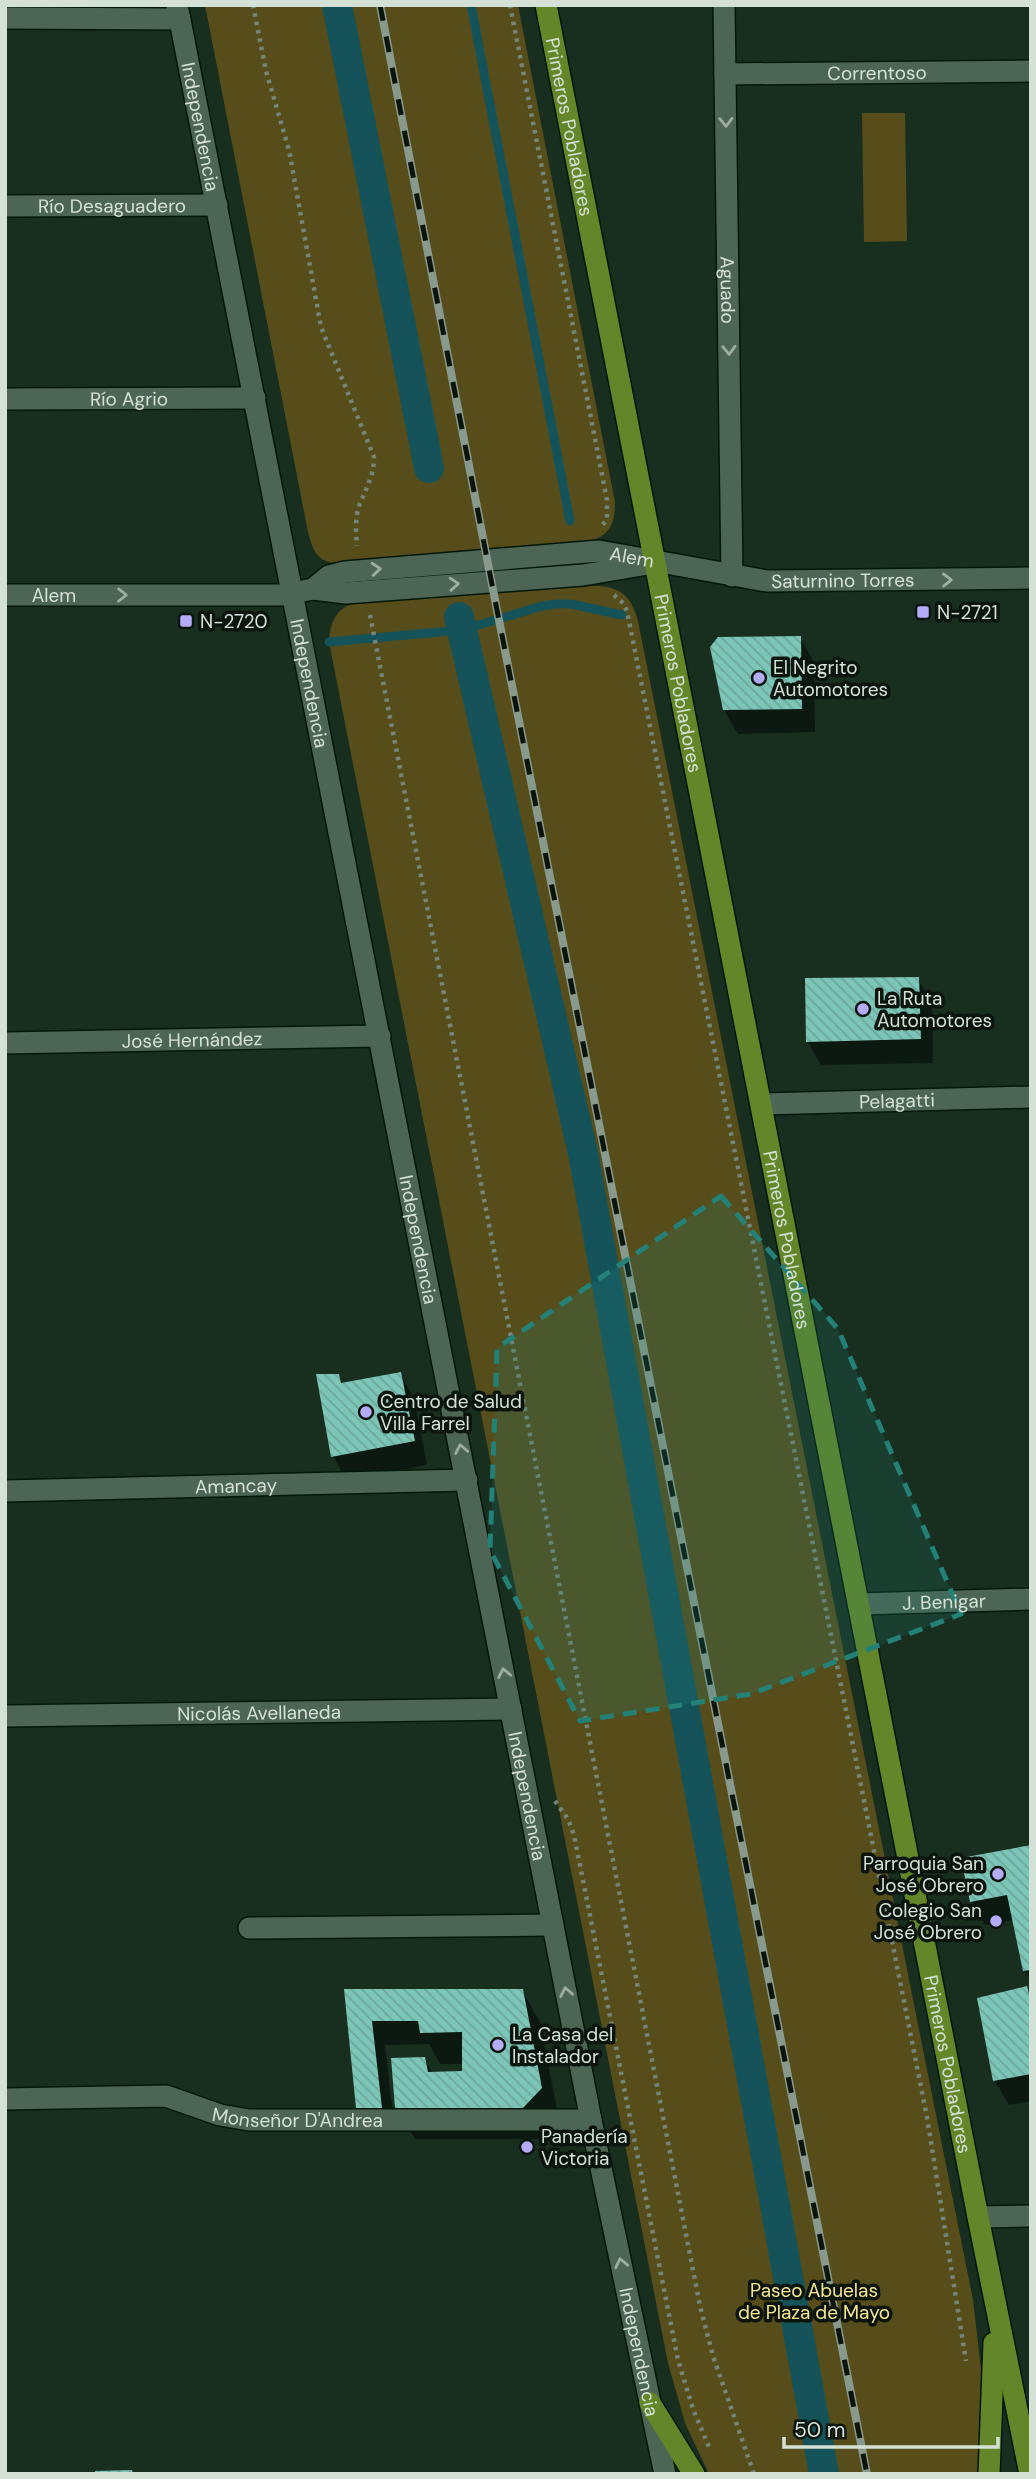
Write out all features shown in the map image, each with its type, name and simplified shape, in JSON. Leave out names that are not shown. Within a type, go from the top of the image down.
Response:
[{"type":"main road","name":"Primeros Pobladores","points":[[546,5],[978,2217],[1026,2439],[1030,2474]]},
{"type":"main road","points":[[989,2474],[996,2306]]},
{"type":"main road","points":[[650,2403],[694,2474]]},
{"type":"street","name":"Aguado","points":[[724,5],[732,576]]},
{"type":"street","points":[[5,18],[179,12]]},
{"type":"street","name":"Independencia","points":[[179,12],[255,398],[303,591],[380,1036],[591,2120],[665,2474]]},
{"type":"street","name":"Correntoso","points":[[725,74],[1031,71]]},
{"type":"street","name":"Río Desaguadero","points":[[5,206],[217,205]]},
{"type":"street","name":"Río Agrio","points":[[5,399],[255,398]]},
{"type":"street","name":"Saturnino Torres","points":[[655,563],[783,582],[1031,578]]},
{"type":"street","name":"Alem","points":[[5,595],[303,591],[346,593],[570,576],[655,563]]},
{"type":"street","name":"José Hernández","points":[[5,1043],[380,1036]]},
{"type":"street","name":"Pelagatti","points":[[762,1104],[1031,1097]]},
{"type":"street","name":"Amancay","points":[[5,1491],[467,1480]]},
{"type":"street","name":"J. Benigar","points":[[858,1604],[1031,1599]]},
{"type":"street","name":"Nicolás Avellaneda","points":[[5,1716],[511,1709]]},
{"type":"street","points":[[249,1928],[553,1925]]},
{"type":"street","name":"Monseñor D'Andrea","points":[[5,2099],[166,2096],[220,2115],[249,2120],[591,2120]]},
{"type":"street","points":[[978,2217],[1031,2216]]},
{"type":"path","points":[[253,5],[266,71],[289,150],[321,327],[374,457],[373,475],[358,508],[358,549]]},
{"type":"path","points":[[510,5],[607,500],[607,519],[603,526],[595,530]]},
{"type":"path","points":[[604,594],[618,597],[624,603],[630,625],[927,2117],[967,2366]]},
{"type":"path","points":[[373,629],[701,2306],[713,2356],[754,2474]]},
{"type":"highlighted area","points":[[721,1196],[838,1329],[961,1614],[751,1694],[580,1721],[490,1550],[497,1348]]},
{"type":"green space","points":[[205,5],[518,5],[615,502],[613,521],[604,534],[593,540],[339,563],[326,561],[317,555],[308,532]]},
{"type":"green space","points":[[862,113],[905,113],[907,241],[864,242]]},
{"type":"green space","name":"Paseo Abuelas de Plaza de Mayo","points":[[609,587],[622,593],[632,604],[638,621],[973,2300],[981,2369],[981,2474],[709,2474],[685,2423],[668,2363],[329,642],[331,627],[337,615],[346,606],[361,601]]},
{"type":"building","name":"El Negrito Automotores","points":[[801,636],[802,709],[723,710],[710,647],[718,637]]},
{"type":"building","name":"La Ruta Automotores","points":[[919,977],[921,1039],[806,1042],[805,978]]},
{"type":"building","name":"Centro de Salud Villa Farrel","points":[[401,1372],[415,1441],[331,1457],[316,1374],[339,1374],[341,1383]]},
{"type":"building","name":"Parroquia San José Obrero","points":[[1031,1845],[1031,1970],[1023,1971],[1007,1895],[970,1902],[961,1858]]},
{"type":"building","points":[[1027,1986],[1031,2002],[1031,2074],[993,2081],[977,1998]]},
{"type":"building","name":"La Casa del Instalador","points":[[344,1989],[523,1989],[542,2088],[523,2108],[395,2108],[391,2058],[425,2057],[428,2072],[462,2071],[462,2032],[420,2033],[418,2021],[372,2021],[382,2108],[356,2108]]},
{"type":"building","points":[[132,2470],[133,2474],[95,2474],[95,2471]]},
{"type":"waterway","points":[[337,5],[429,468]]},
{"type":"waterway","points":[[471,5],[570,521]]},
{"type":"waterway","points":[[329,642],[462,630],[557,604],[571,604],[622,615]]},
{"type":"waterway","points":[[459,617],[583,1153],[824,2474]]},
{"type":"railway","points":[[380,5],[495,600],[867,2474]]},
{"type":"place","name":"N-2721","points":[[923,612]]},
{"type":"place","name":"N-2720","points":[[186,621]]},
{"type":"place","name":"El Negrito Automotores","points":[[759,678]]},
{"type":"place","name":"La Ruta Automotores","points":[[863,1009]]},
{"type":"place","name":"Centro de Salud Villa Farrel","points":[[366,1412]]},
{"type":"place","name":"Parroquia San José Obrero","points":[[998,1874]]},
{"type":"place","name":"Colegio San José Obrero","points":[[996,1921]]},
{"type":"place","name":"La Casa del Instalador","points":[[498,2045]]},
{"type":"place","name":"Panadería Victoria","points":[[527,2147]]}]
